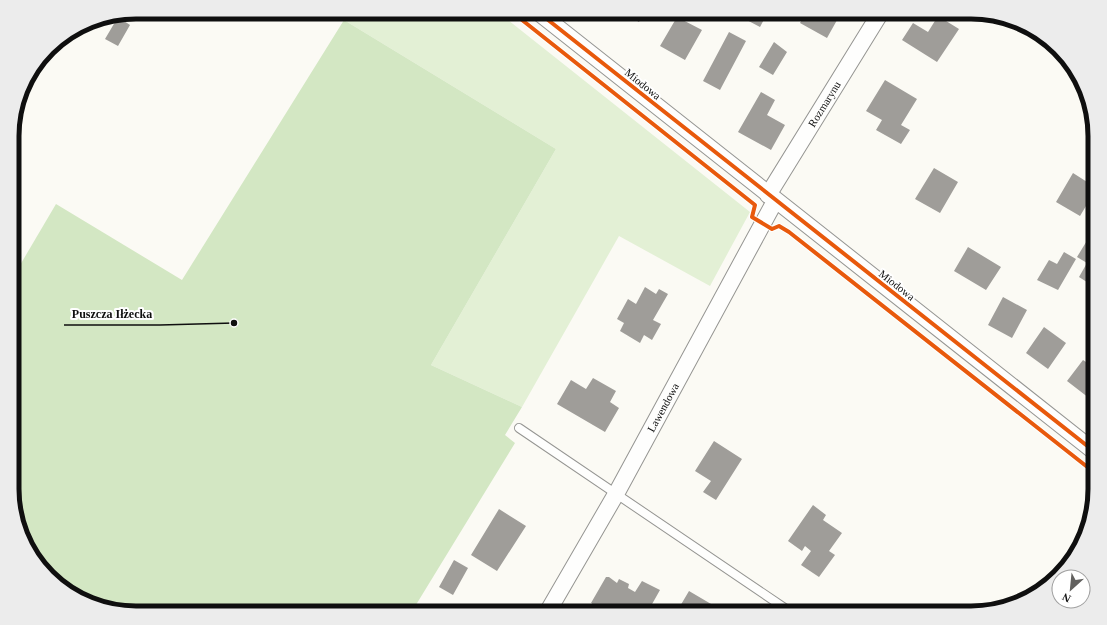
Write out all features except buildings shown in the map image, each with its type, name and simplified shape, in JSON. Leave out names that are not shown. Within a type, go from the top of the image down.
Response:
[{"type":"street","name":"Miodowa","points":[[547,19],[771,198],[1088,447]]},
{"type":"street","name":"Rozmarynu","points":[[771,198],[877,19]]},
{"type":"street","name":"Lawendowa","points":[[551,606],[616,494],[771,198]]},
{"type":"lane","points":[[519,428],[782,606]]},
{"type":"green space","points":[[507,19],[750,212],[710,286],[619,236],[522,407],[431,365],[556,149],[344,20]]},
{"type":"green space","points":[[344,20],[556,149],[431,365],[522,407],[505,435],[515,443],[415,606],[121,605],[91,597],[78,590],[53,572],[43,560],[28,534],[20,504],[19,267],[56,204],[182,280]]},
{"type":"cycle path","points":[[521,19],[755,205],[752,217],[772,229],[779,226],[789,232],[1088,467]]},
{"type":"cycle path","points":[[547,19],[1088,446]]},
{"type":"place","name":"Puszcza Iłżecka","points":[[234,323]]}]
